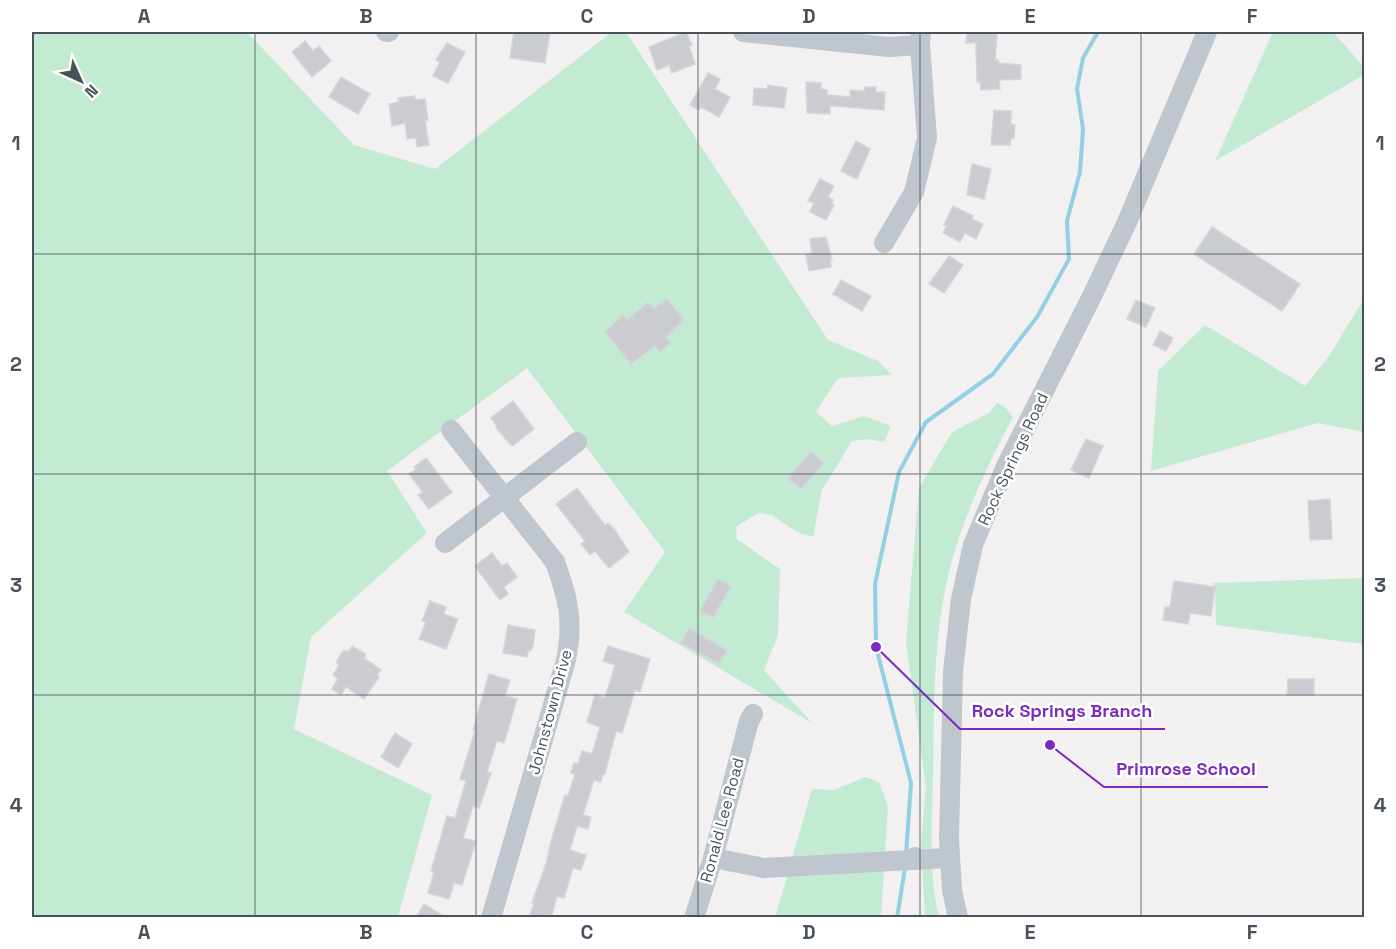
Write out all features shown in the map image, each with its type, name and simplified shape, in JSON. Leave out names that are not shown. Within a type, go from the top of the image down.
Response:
[{"type":"street","points":[[743,32],[889,47],[921,38],[927,138],[914,192],[884,243]]},
{"type":"street","name":"Rock Springs Road","points":[[958,918],[952,890],[949,839],[953,672],[961,599],[973,545],[1006,466],[1122,232],[1207,32]]},
{"type":"street","name":"Johnstown Drive","points":[[451,430],[555,562],[564,588],[571,635],[566,660],[490,918]]},
{"type":"street","points":[[445,543],[577,441]]},
{"type":"street","name":"Ronald Lee Road","points":[[694,918],[756,721]]},
{"type":"street","points":[[713,858],[764,868],[950,858]]},
{"type":"green space","points":[[32,32],[247,32],[354,145],[435,169],[612,32],[626,32],[828,340],[878,361],[892,375],[838,378],[816,412],[832,426],[864,416],[891,426],[884,442],[868,439],[852,441],[822,490],[813,537],[797,532],[772,515],[758,513],[736,527],[737,539],[780,569],[778,635],[764,670],[812,723],[624,612],[665,552],[527,368],[387,471],[427,533],[311,637],[294,729],[432,795],[398,917],[32,917]]},
{"type":"green space","points":[[1273,32],[1333,32],[1364,67],[1364,75],[1215,161]]},
{"type":"green space","points":[[1364,299],[1364,432],[1318,423],[1151,471],[1158,371],[1205,325],[1305,386],[1327,359]]},
{"type":"green space","points":[[997,403],[1005,407],[1013,417],[981,481],[963,526],[949,571],[940,617],[935,685],[932,830],[933,883],[939,918],[925,917],[921,843],[926,787],[906,642],[919,488],[952,432],[989,413]]},
{"type":"green space","points":[[1364,578],[1364,644],[1216,625],[1213,583]]},
{"type":"green space","points":[[865,777],[879,782],[888,806],[881,917],[775,918],[812,789],[834,790]]},
{"type":"building","points":[[514,32],[550,32],[545,63],[510,58]]},
{"type":"building","points":[[686,32],[692,45],[689,46],[695,64],[672,73],[669,65],[657,70],[649,47]]},
{"type":"building","points":[[967,32],[997,32],[995,60],[999,63],[1021,65],[1021,79],[999,80],[1000,89],[981,90],[980,82],[977,82],[976,43],[966,43]]},
{"type":"building","points":[[305,41],[313,51],[319,46],[331,61],[312,77],[292,52]]},
{"type":"building","points":[[447,43],[465,52],[448,83],[433,76],[440,62],[436,60]]},
{"type":"building","points":[[708,73],[720,79],[715,89],[730,97],[719,117],[701,107],[699,110],[690,105]]},
{"type":"building","points":[[341,77],[370,94],[358,114],[329,97]]},
{"type":"building","points":[[806,82],[821,83],[821,89],[827,90],[827,95],[850,97],[850,90],[864,91],[865,87],[876,87],[876,92],[885,92],[884,110],[830,106],[830,114],[807,113]]},
{"type":"building","points":[[768,85],[787,88],[784,108],[753,105],[754,88],[767,89]]},
{"type":"building","points":[[415,96],[415,100],[425,99],[428,120],[425,120],[429,145],[417,147],[416,138],[407,139],[405,123],[392,126],[389,104],[399,102],[398,98]]},
{"type":"building","points":[[994,110],[1011,111],[1011,124],[1015,125],[1014,138],[1011,138],[1010,145],[991,145]]},
{"type":"building","points":[[856,141],[870,149],[857,179],[841,171]]},
{"type":"building","points":[[972,164],[991,169],[984,199],[967,195]]},
{"type":"building","points":[[820,179],[834,186],[828,197],[833,200],[831,203],[834,205],[826,220],[810,212],[814,203],[808,201]]},
{"type":"building","points":[[953,206],[983,224],[976,239],[965,233],[960,242],[943,233],[947,226],[944,225]]},
{"type":"building","points":[[1212,227],[1300,284],[1282,311],[1194,254]]},
{"type":"building","points":[[826,237],[832,260],[830,260],[831,267],[809,271],[806,255],[812,253],[810,239]]},
{"type":"building","points":[[949,256],[963,265],[944,293],[929,284]]},
{"type":"building","points":[[841,280],[871,296],[862,311],[833,294]]},
{"type":"building","points":[[667,299],[684,320],[666,337],[671,342],[660,352],[655,346],[631,364],[605,332],[623,315],[627,320],[648,302],[654,309]]},
{"type":"building","points":[[1136,300],[1155,308],[1146,327],[1127,319]]},
{"type":"building","points":[[1160,331],[1173,338],[1166,351],[1153,345]]},
{"type":"building","points":[[513,401],[534,429],[512,446],[496,428],[491,418]]},
{"type":"building","points":[[1086,439],[1103,446],[1089,478],[1071,470]]},
{"type":"building","points":[[811,451],[824,463],[801,489],[788,479]]},
{"type":"building","points":[[426,458],[452,492],[429,509],[418,495],[423,492],[409,474]]},
{"type":"building","points":[[577,488],[605,525],[608,523],[615,530],[629,552],[609,568],[595,551],[590,555],[581,544],[585,541],[556,504]]},
{"type":"building","points":[[1330,499],[1332,539],[1310,540],[1308,501]]},
{"type":"building","points":[[492,553],[502,566],[507,563],[517,577],[504,587],[508,594],[500,600],[475,566]]},
{"type":"building","points":[[718,579],[731,586],[713,618],[700,611]]},
{"type":"building","points":[[1174,581],[1215,587],[1211,616],[1190,613],[1188,624],[1163,620],[1165,607],[1170,607]]},
{"type":"building","points":[[430,601],[446,607],[444,614],[458,619],[446,649],[419,639],[426,622],[422,621]]},
{"type":"building","points":[[508,625],[535,630],[533,646],[528,651],[527,657],[503,653]]},
{"type":"building","points":[[689,628],[727,650],[719,664],[681,643]]},
{"type":"building","points":[[352,646],[366,654],[364,658],[381,670],[377,675],[379,677],[364,699],[346,687],[341,695],[332,689],[338,679],[333,675],[339,665],[336,662],[344,650],[348,652]]},
{"type":"building","points":[[608,646],[650,659],[640,692],[635,690],[622,733],[616,731],[605,774],[601,782],[594,780],[583,815],[591,817],[588,829],[577,826],[570,850],[586,855],[581,870],[573,868],[564,898],[557,896],[551,918],[539,918],[530,915],[534,903],[532,903],[547,861],[565,795],[568,796],[575,774],[571,773],[574,763],[578,764],[582,751],[592,754],[600,727],[587,722],[595,695],[605,698],[615,665],[603,661]]},
{"type":"building","points":[[489,674],[510,680],[505,696],[517,699],[504,743],[497,741],[487,772],[491,773],[479,808],[473,806],[463,838],[476,841],[462,885],[454,883],[449,899],[428,893],[434,872],[431,871],[447,816],[455,818],[466,781],[460,779]]},
{"type":"building","points":[[1288,679],[1314,679],[1314,695],[1287,695]]},
{"type":"building","points":[[395,733],[412,744],[398,768],[381,757]]},
{"type":"building","points":[[424,904],[446,918],[416,918]]},
{"type":"waterway","points":[[906,854],[911,783],[876,647],[875,584],[899,472],[926,422],[993,374],[1037,317],[1069,259],[1067,221],[1080,172],[1083,129],[1077,89],[1083,58],[1098,32]]},
{"type":"waterway","points":[[897,918],[905,868]]},
{"type":"place","name":"Rock Springs Branch","points":[[876,647]]},
{"type":"place","name":"Primrose School","points":[[1050,745]]}]
